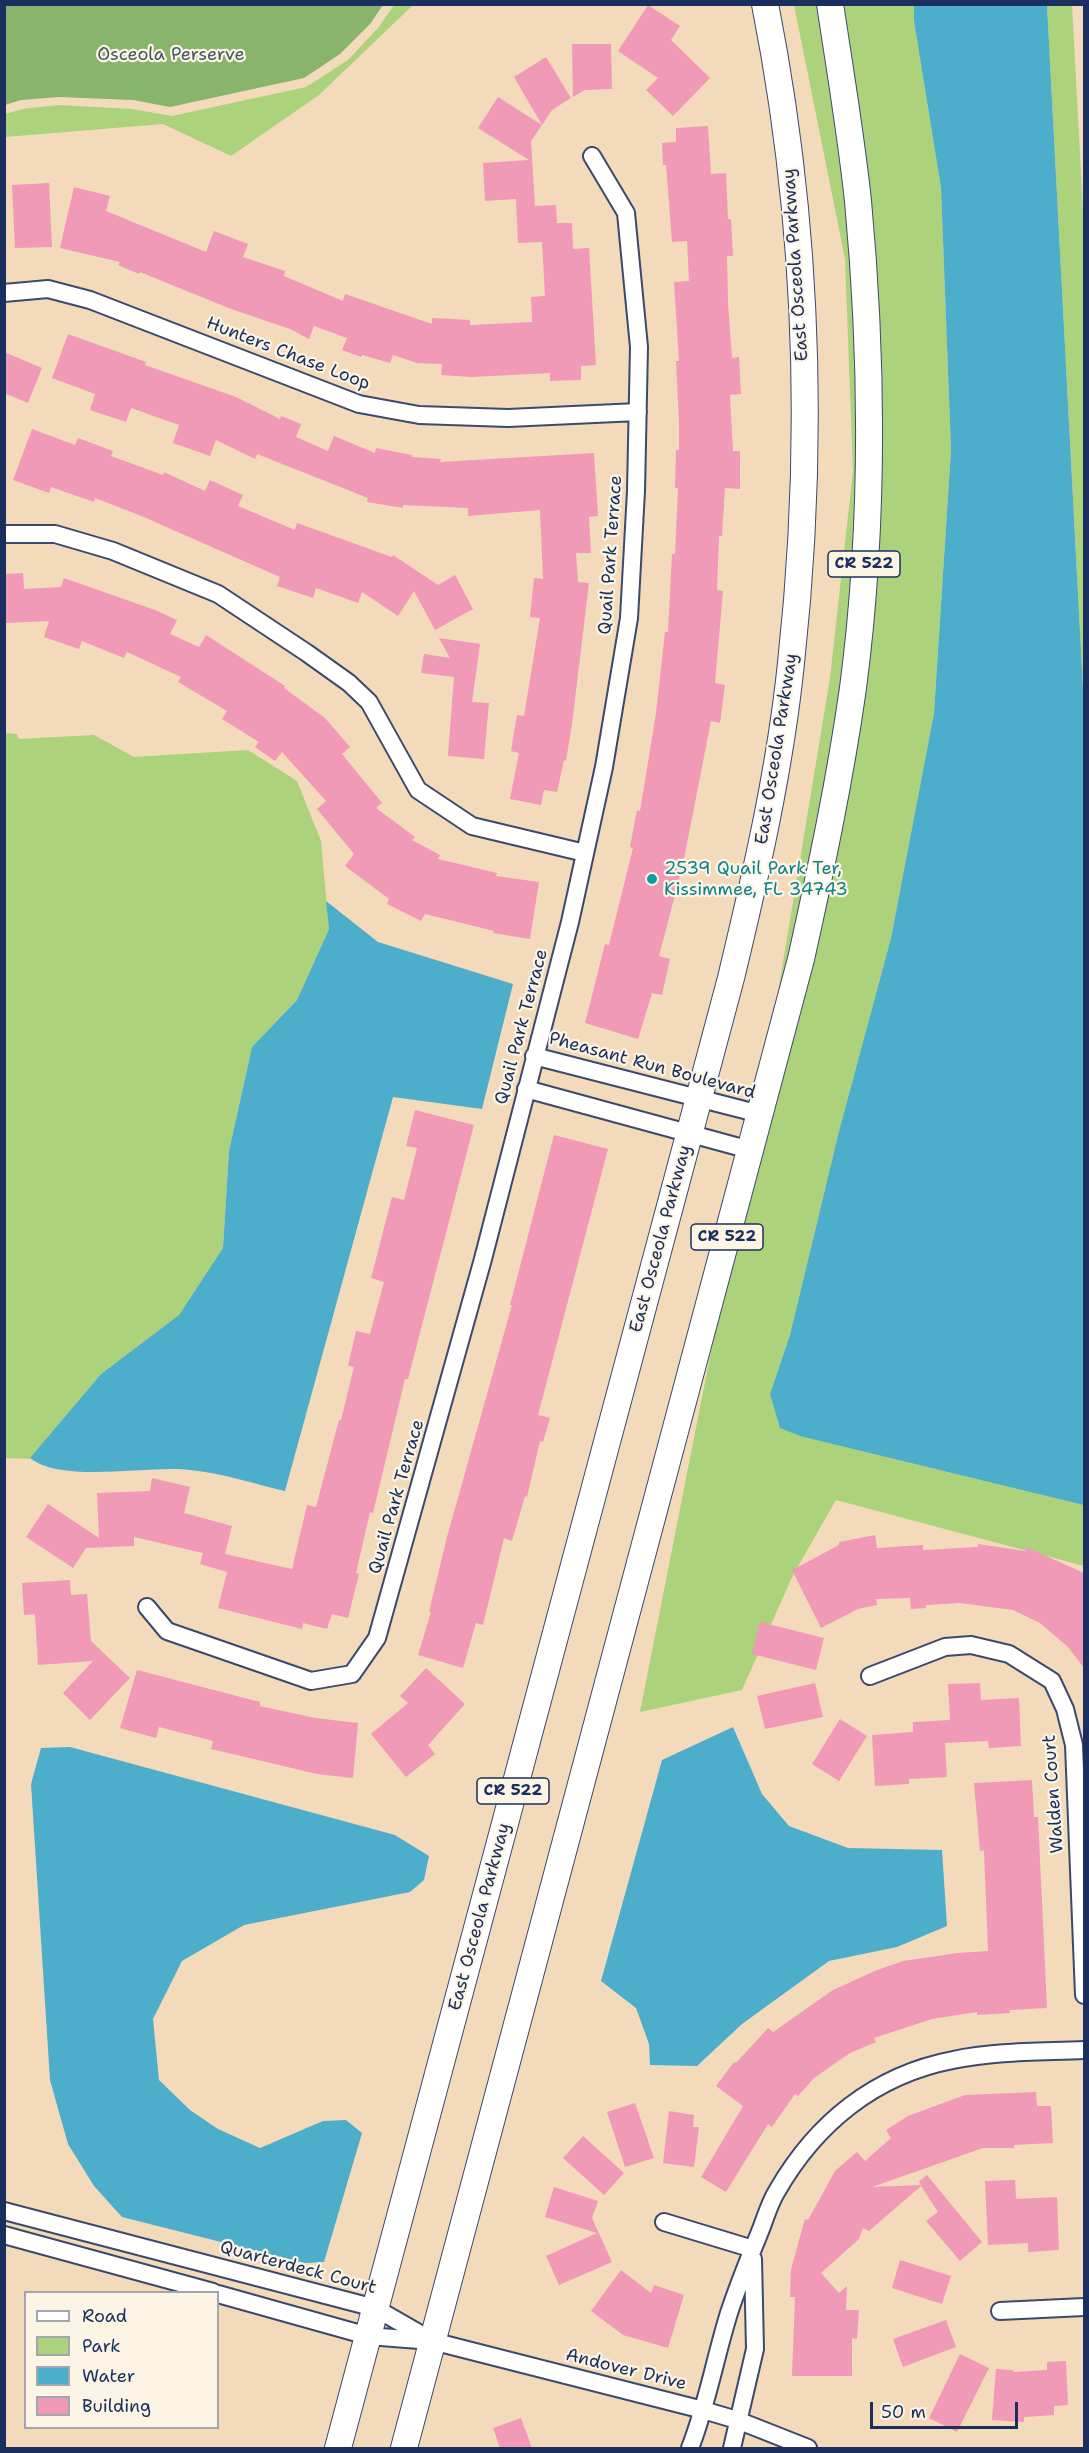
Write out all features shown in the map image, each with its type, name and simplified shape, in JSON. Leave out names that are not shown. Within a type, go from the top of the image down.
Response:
[{"type":"main road","name":"East Osceola Parkway","points":[[338,2448],[731,978],[759,860],[777,764],[791,665],[801,551],[804,434],[803,319],[798,233],[787,139],[765,4]]},
{"type":"main road","name":"CR 522","points":[[404,2448],[801,959],[833,810],[853,688],[863,586],[868,395],[865,295],[847,111],[830,4]]},
{"type":"street","name":"Quail Park Terrace","points":[[147,1607],[167,1631],[311,1681],[352,1674],[377,1638],[483,1259],[570,922],[604,767],[629,618],[639,347],[626,213],[592,156]]},
{"type":"street","name":"Hunters Chase Loop","points":[[4,293],[48,290],[90,300],[359,404],[419,415],[496,417],[638,412]]},
{"type":"street","points":[[4,534],[55,534],[113,551],[218,594],[349,683],[369,702],[418,790],[472,826],[585,853]]},
{"type":"street","name":"Pheasant Run Boulevard","points":[[534,1056],[760,1114]]},
{"type":"street","points":[[526,1089],[750,1150]]},
{"type":"street","name":"Walden Court","points":[[870,1676],[945,1647],[971,1645],[1009,1654],[1052,1681],[1065,1709],[1074,1745],[1084,1995]]},
{"type":"street","points":[[690,2448],[703,2410],[729,2312],[753,2249],[776,2192],[810,2144],[840,2114],[871,2089],[903,2074],[951,2060],[977,2056],[1084,2050]]},
{"type":"street","name":"Quarterdeck Court","points":[[4,2211],[375,2308],[432,2341]]},
{"type":"street","points":[[664,2222],[753,2249]]},
{"type":"street","points":[[4,2235],[209,2291]]},
{"type":"street","points":[[732,2448],[755,2349],[753,2249]]},
{"type":"street","points":[[160,2278],[167,2253]]},
{"type":"street","points":[[219,2294],[368,2336],[432,2341]]},
{"type":"street","points":[[1000,2311],[1084,2307]]},
{"type":"street","name":"Andover Drive","points":[[432,2341],[703,2410],[738,2420],[808,2448]]},
{"type":"green space","name":"Osceola Perserve","points":[[5,4],[383,5],[370,24],[340,54],[304,78],[170,107],[133,100],[59,97],[21,100],[5,105]]},
{"type":"green space","points":[[818,4],[839,148],[854,293],[858,384],[857,475],[844,655],[831,745],[816,835],[775,1011],[830,678],[853,471],[845,259],[794,5]]},
{"type":"green space","points":[[394,5],[413,5],[319,95],[231,156],[163,124],[5,137],[5,114],[23,109],[59,105],[132,109],[172,116],[306,87],[348,60],[378,28]]},
{"type":"green space","points":[[841,5],[914,5],[914,21],[941,188],[951,450],[934,713],[891,938],[839,1131],[790,1335],[770,1394],[1084,1504],[1084,1566],[836,1500],[793,1575],[742,1690],[640,1712],[719,1311],[874,587]]},
{"type":"green space","points":[[1047,5],[1072,5],[1084,229],[1084,708]]},
{"type":"green space","points":[[4,733],[17,734],[19,739],[94,735],[134,757],[248,750],[297,781],[321,841],[329,929],[297,1000],[252,1047],[229,1151],[223,1248],[179,1315],[101,1374],[30,1459],[4,1458]]},
{"type":"water","points":[[914,5],[1047,5],[1084,708],[1084,1505],[800,1436],[780,1428],[770,1394],[790,1335],[839,1131],[891,938],[934,713],[951,450],[941,188],[914,21]]},
{"type":"water","points":[[326,901],[378,942],[513,984],[482,1109],[393,1097],[285,1491],[202,1471],[172,1469],[84,1472],[45,1466],[30,1458],[101,1374],[179,1315],[223,1248],[229,1151],[252,1047],[297,1000],[329,929]]},
{"type":"water","points":[[733,1727],[762,1794],[789,1826],[848,1848],[942,1850],[947,1926],[897,1947],[829,1961],[742,2024],[697,2066],[650,2065],[649,2044],[636,2008],[601,1981],[662,1760]]},
{"type":"water","points":[[70,1747],[395,1835],[429,1856],[424,1880],[410,1892],[244,1925],[182,1961],[153,2019],[159,2080],[190,2110],[218,2129],[260,2148],[323,2121],[346,2120],[362,2133],[324,2262],[304,2263],[122,2217],[94,2186],[68,2144],[50,2080],[31,1784],[41,1748]]},
{"type":"building","points":[[648,5],[680,26],[671,40],[710,78],[673,116],[646,90],[658,78],[618,51]]},
{"type":"building","points":[[572,44],[611,44],[612,89],[585,90],[573,97]]},
{"type":"building","points":[[546,57],[571,98],[552,110],[542,125],[514,77]]},
{"type":"building","points":[[498,97],[542,125],[531,141],[535,206],[556,205],[557,223],[572,223],[573,249],[589,248],[596,365],[581,366],[581,380],[550,381],[550,373],[472,377],[441,375],[442,364],[417,363],[393,355],[390,363],[362,355],[361,357],[342,350],[347,338],[314,326],[309,339],[290,329],[231,309],[140,272],[139,274],[118,265],[120,262],[60,248],[74,187],[110,196],[106,211],[206,252],[214,231],[248,244],[243,257],[285,271],[284,276],[343,301],[345,294],[432,324],[432,318],[470,320],[470,325],[532,322],[531,297],[545,296],[542,242],[518,243],[516,199],[485,201],[483,163],[529,160],[478,128]]},
{"type":"building","points":[[708,126],[711,174],[726,173],[728,219],[731,219],[733,256],[727,256],[728,303],[732,358],[739,357],[741,394],[730,395],[733,451],[740,451],[740,489],[725,488],[722,536],[719,536],[717,590],[723,591],[715,683],[725,685],[720,723],[711,721],[683,864],[659,956],[670,959],[662,995],[652,993],[638,1039],[585,1023],[605,944],[609,945],[633,848],[630,847],[637,810],[640,811],[656,713],[665,632],[668,632],[672,554],[675,554],[678,488],[675,488],[676,450],[679,450],[676,361],[679,361],[674,282],[689,281],[687,241],[672,242],[662,143],[676,142],[676,128]]},
{"type":"building","points":[[49,183],[52,247],[15,248],[12,185]]},
{"type":"building","points":[[68,334],[146,362],[145,365],[236,397],[280,419],[281,416],[301,424],[296,437],[328,451],[334,436],[375,453],[376,448],[412,455],[412,457],[441,459],[440,462],[594,453],[598,516],[589,517],[591,553],[576,553],[578,582],[589,583],[572,724],[566,761],[564,760],[557,792],[544,790],[541,805],[510,799],[519,753],[511,751],[517,715],[524,716],[540,618],[530,617],[534,578],[543,579],[540,510],[468,516],[468,508],[403,505],[403,508],[367,502],[368,498],[257,454],[255,459],[216,440],[210,456],[173,443],[179,425],[131,408],[126,422],[90,410],[95,394],[52,378]]},
{"type":"building","points":[[4,352],[42,368],[28,403],[4,393]]},
{"type":"building","points":[[32,429],[75,445],[78,438],[113,451],[111,456],[163,475],[164,472],[205,491],[210,480],[243,495],[238,506],[295,530],[297,523],[392,557],[393,555],[438,585],[455,575],[473,609],[435,630],[414,591],[398,616],[362,592],[358,603],[316,588],[313,598],[277,586],[280,577],[139,515],[95,498],[94,502],[51,487],[49,493],[13,480]]},
{"type":"building","points":[[23,573],[24,589],[61,587],[64,578],[155,610],[177,620],[170,634],[199,647],[206,635],[285,686],[284,688],[325,718],[350,747],[342,754],[382,803],[376,808],[415,837],[412,840],[440,855],[438,859],[497,873],[496,876],[539,882],[530,939],[493,933],[494,931],[425,914],[421,921],[387,904],[389,899],[345,866],[354,854],[317,809],[326,801],[282,752],[275,761],[255,747],[259,742],[222,719],[227,711],[178,682],[181,677],[127,652],[124,658],[82,641],[79,649],[44,637],[49,621],[4,623],[4,574]]},
{"type":"building","points":[[439,638],[480,644],[472,702],[489,703],[484,759],[448,756],[454,677],[421,673],[424,654],[450,658]]},
{"type":"building","points":[[415,1110],[474,1125],[408,1379],[405,1379],[373,1513],[370,1512],[356,1573],[359,1574],[348,1618],[332,1614],[327,1629],[303,1623],[302,1629],[218,1608],[227,1572],[200,1564],[203,1553],[134,1537],[134,1546],[86,1548],[73,1568],[26,1537],[48,1504],[99,1538],[97,1493],[150,1491],[152,1478],[190,1487],[184,1513],[232,1526],[225,1554],[292,1569],[307,1505],[316,1507],[339,1420],[341,1420],[354,1367],[348,1366],[356,1331],[370,1334],[384,1282],[371,1278],[392,1197],[404,1200],[417,1148],[406,1146]]},
{"type":"building","points":[[554,1135],[608,1149],[538,1415],[550,1418],[543,1442],[540,1441],[527,1497],[525,1496],[512,1541],[504,1538],[483,1625],[476,1623],[463,1668],[418,1655],[431,1612],[429,1612],[447,1537],[512,1305],[510,1305]]},
{"type":"building","points":[[875,1535],[877,1548],[923,1545],[923,1550],[978,1547],[978,1544],[1025,1551],[1026,1547],[1084,1573],[1084,1668],[1068,1647],[1040,1623],[1013,1610],[960,1603],[926,1605],[926,1608],[911,1609],[910,1598],[876,1599],[877,1605],[858,1609],[821,1628],[792,1570],[839,1545],[839,1542]]},
{"type":"building","points":[[70,1580],[71,1595],[87,1594],[91,1641],[130,1678],[90,1720],[63,1693],[93,1661],[38,1665],[35,1614],[24,1615],[22,1583]]},
{"type":"building","points":[[760,1622],[824,1638],[816,1670],[752,1654]]},
{"type":"building","points":[[426,1668],[465,1704],[428,1745],[435,1754],[406,1777],[371,1734],[408,1703],[400,1696]]},
{"type":"building","points":[[137,1670],[260,1702],[260,1706],[315,1718],[358,1723],[353,1778],[317,1774],[211,1749],[213,1741],[159,1727],[156,1738],[120,1728]]},
{"type":"building","points":[[815,1683],[823,1717],[765,1729],[757,1696]]},
{"type":"building","points":[[980,1683],[981,1700],[1019,1698],[1021,1746],[989,1748],[988,1741],[945,1743],[947,1777],[909,1779],[909,1784],[875,1786],[872,1735],[913,1732],[913,1722],[950,1720],[948,1684]]},
{"type":"building","points":[[840,1719],[867,1736],[839,1781],[812,1764]]},
{"type":"building","points":[[1032,1780],[1034,1817],[1038,1817],[1047,2008],[977,2015],[977,2012],[932,2019],[874,2038],[876,2042],[850,2053],[814,2078],[798,2096],[795,2094],[772,2127],[768,2124],[726,2192],[701,2177],[743,2106],[716,2086],[734,2062],[736,2063],[768,2028],[773,2032],[833,1990],[877,1970],[903,1961],[988,1951],[984,1850],[980,1851],[974,1783]]},
{"type":"building","points":[[1036,2092],[1037,2106],[1051,2106],[1053,2143],[1014,2145],[1014,2148],[983,2148],[872,2187],[921,2185],[919,2181],[927,2175],[982,2242],[960,2261],[926,2221],[938,2212],[921,2186],[869,2231],[863,2228],[859,2239],[821,2273],[839,2293],[847,2286],[846,2310],[859,2310],[857,2339],[852,2338],[852,2376],[792,2376],[795,2297],[790,2297],[791,2269],[805,2219],[808,2220],[835,2171],[857,2152],[865,2161],[891,2138],[886,2130],[908,2116],[965,2095]]},
{"type":"building","points":[[635,2103],[654,2158],[625,2167],[607,2112]]},
{"type":"building","points":[[669,2111],[694,2115],[693,2127],[699,2127],[694,2167],[663,2163]]},
{"type":"building","points":[[583,2136],[624,2173],[604,2195],[563,2158]]},
{"type":"building","points":[[1015,2180],[1016,2199],[1057,2197],[1059,2250],[1028,2252],[1028,2243],[988,2245],[985,2181]]},
{"type":"building","points":[[554,2187],[598,2201],[592,2218],[612,2262],[559,2285],[546,2256],[597,2233],[545,2217]]},
{"type":"building","points":[[900,2260],[951,2276],[942,2304],[892,2288]]},
{"type":"building","points":[[621,2270],[651,2293],[654,2285],[684,2295],[668,2348],[623,2335],[591,2311]]},
{"type":"building","points":[[946,2320],[956,2347],[903,2367],[893,2339]]},
{"type":"building","points":[[960,2354],[989,2368],[957,2432],[929,2418]]},
{"type":"building","points":[[1066,2361],[1068,2405],[1054,2406],[1054,2415],[1024,2417],[1024,2422],[992,2420],[996,2369],[1013,2370],[1013,2372],[1047,2370],[1047,2362]]},
{"type":"building","points":[[521,2418],[532,2448],[500,2448],[493,2428]]},
{"type":"place","name":"2539 Quail Park Ter, Kissimmee, FL 34743","points":[[652,879]]}]
